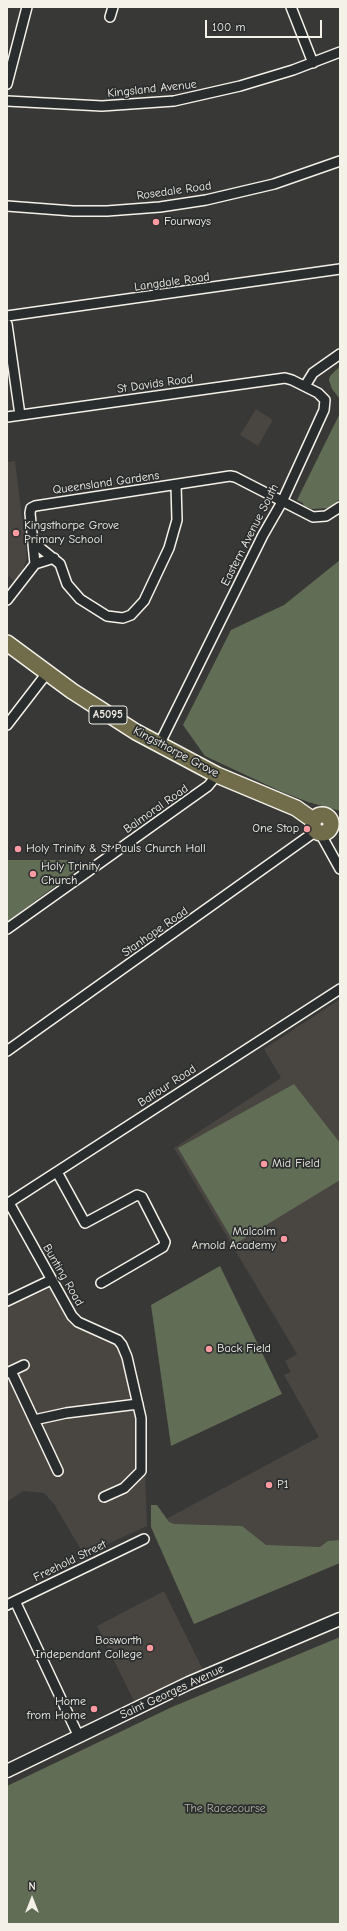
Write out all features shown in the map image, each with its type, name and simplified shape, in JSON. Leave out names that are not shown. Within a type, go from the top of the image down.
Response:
[{"type":"main road","name":"Kingsthorpe Grove","points":[[7,643],[46,673],[102,711],[158,745],[217,775],[296,808],[324,827]]},
{"type":"street","points":[[7,84],[28,7]]},
{"type":"street","points":[[110,17],[113,7]]},
{"type":"street","points":[[291,7],[313,63]]},
{"type":"street","name":"Kingsland Avenue","points":[[7,101],[102,106],[174,101],[240,86],[313,63],[340,52]]},
{"type":"street","name":"Rosedale Road","points":[[7,206],[87,211],[160,207],[206,200],[274,184],[340,161]]},
{"type":"street","name":"Langdale Road","points":[[7,316],[340,269]]},
{"type":"street","points":[[7,324],[20,415]]},
{"type":"street","points":[[305,386],[315,371],[340,354]]},
{"type":"street","name":"St Davids Road","points":[[7,417],[281,378],[292,380],[305,386]]},
{"type":"street","name":"Eastern Avenue South","points":[[158,745],[263,535],[282,502],[326,406],[325,400],[322,396],[305,386]]},
{"type":"street","name":"Queensland Gardens","points":[[35,564],[30,513],[33,507],[230,476],[235,477],[309,516],[317,517],[330,514],[340,507]]},
{"type":"street","points":[[33,542],[60,564],[70,588],[80,599],[107,616],[123,618],[131,615],[144,601],[169,548],[177,520],[176,485]]},
{"type":"street","points":[[7,600],[35,564],[54,558]]},
{"type":"street","points":[[7,725],[46,673]]},
{"type":"street","name":"Balmoral Road","points":[[7,929],[208,786],[217,775]]},
{"type":"street","points":[[324,827],[340,869]]},
{"type":"street","name":"Stanhope Road","points":[[7,1051],[324,827]]},
{"type":"street","name":"Balfour Road","points":[[8,1203],[340,989]]},
{"type":"street","points":[[57,1172],[86,1223],[137,1195],[142,1197],[165,1242],[163,1247],[101,1283]]},
{"type":"street","name":"Bunting Road","points":[[8,1203],[72,1316],[78,1322],[112,1337],[122,1344],[127,1357],[141,1418],[141,1471],[124,1488],[104,1497]]},
{"type":"street","points":[[118,1274],[123,1282]]},
{"type":"street","points":[[7,1301],[51,1280]]},
{"type":"street","points":[[24,1365],[9,1372],[58,1471]]},
{"type":"street","points":[[34,1420],[66,1413],[138,1404]]},
{"type":"street","name":"Freehold Street","points":[[11,1603],[144,1539]]},
{"type":"street","points":[[11,1603],[79,1737]]},
{"type":"street","name":"Saint Georges Avenue","points":[[7,1771],[189,1683],[340,1619]]},
{"type":"shaded area","points":[[256,409],[273,420],[258,446],[240,435]]},
{"type":"shaded area","name":"Kingsthorpe Grove Primary School","points":[[15,461],[27,557],[23,570],[14,581],[7,575],[7,462]]},
{"type":"shaded area","points":[[340,999],[340,1563],[194,1624],[151,1527],[319,1437],[284,1375],[291,1372],[285,1361],[297,1354],[174,1148],[281,1078],[264,1049]]},
{"type":"shaded area","points":[[55,1286],[80,1318],[124,1340],[130,1351],[143,1413],[147,1526],[84,1555],[54,1504],[44,1493],[23,1491],[7,1502],[7,1307]]},
{"type":"shaded area","name":"Bosworth Independant College","points":[[164,1591],[203,1670],[134,1701],[97,1626]]},
{"type":"green space","points":[[340,366],[340,399],[332,389],[329,380],[330,376]]},
{"type":"green space","points":[[340,413],[340,499],[329,508],[312,509],[304,506],[303,503],[297,500]]},
{"type":"green space","points":[[340,560],[340,811],[308,802],[280,791],[205,756],[183,725],[231,630],[284,605]]},
{"type":"green space","points":[[7,860],[72,860],[78,869],[7,922]]},
{"type":"green space","name":"Mid Field","points":[[294,1084],[340,1143],[340,1180],[235,1244],[178,1148]]},
{"type":"green space","name":"Back Field","points":[[220,1266],[282,1394],[171,1446],[151,1305]]},
{"type":"green space","points":[[151,1505],[157,1505],[169,1522],[174,1524],[242,1526],[266,1545],[320,1547],[328,1541],[340,1540],[340,1563],[194,1624],[151,1527]]},
{"type":"green space","name":"The Racecourse","points":[[340,1637],[340,1924],[7,1924],[7,1786],[172,1707]]},
{"type":"place","name":"Fourways","points":[[156,222]]},
{"type":"place","name":"Kingsthorpe Grove Primary School","points":[[16,533]]},
{"type":"place","name":"One Stop","points":[[307,829]]},
{"type":"place","name":"Holy Trinity & St Pauls Church Hall","points":[[18,849]]},
{"type":"place","name":"Holy Trinity Church","points":[[33,874]]},
{"type":"place","name":"Mid Field","points":[[264,1164]]},
{"type":"place","name":"Malcolm Arnold Academy","points":[[284,1239]]},
{"type":"place","name":"Back Field","points":[[209,1349]]},
{"type":"place","name":"P1","points":[[269,1485]]},
{"type":"place","name":"Bosworth Independant College","points":[[150,1648]]},
{"type":"place","name":"Home from Home","points":[[94,1709]]}]
